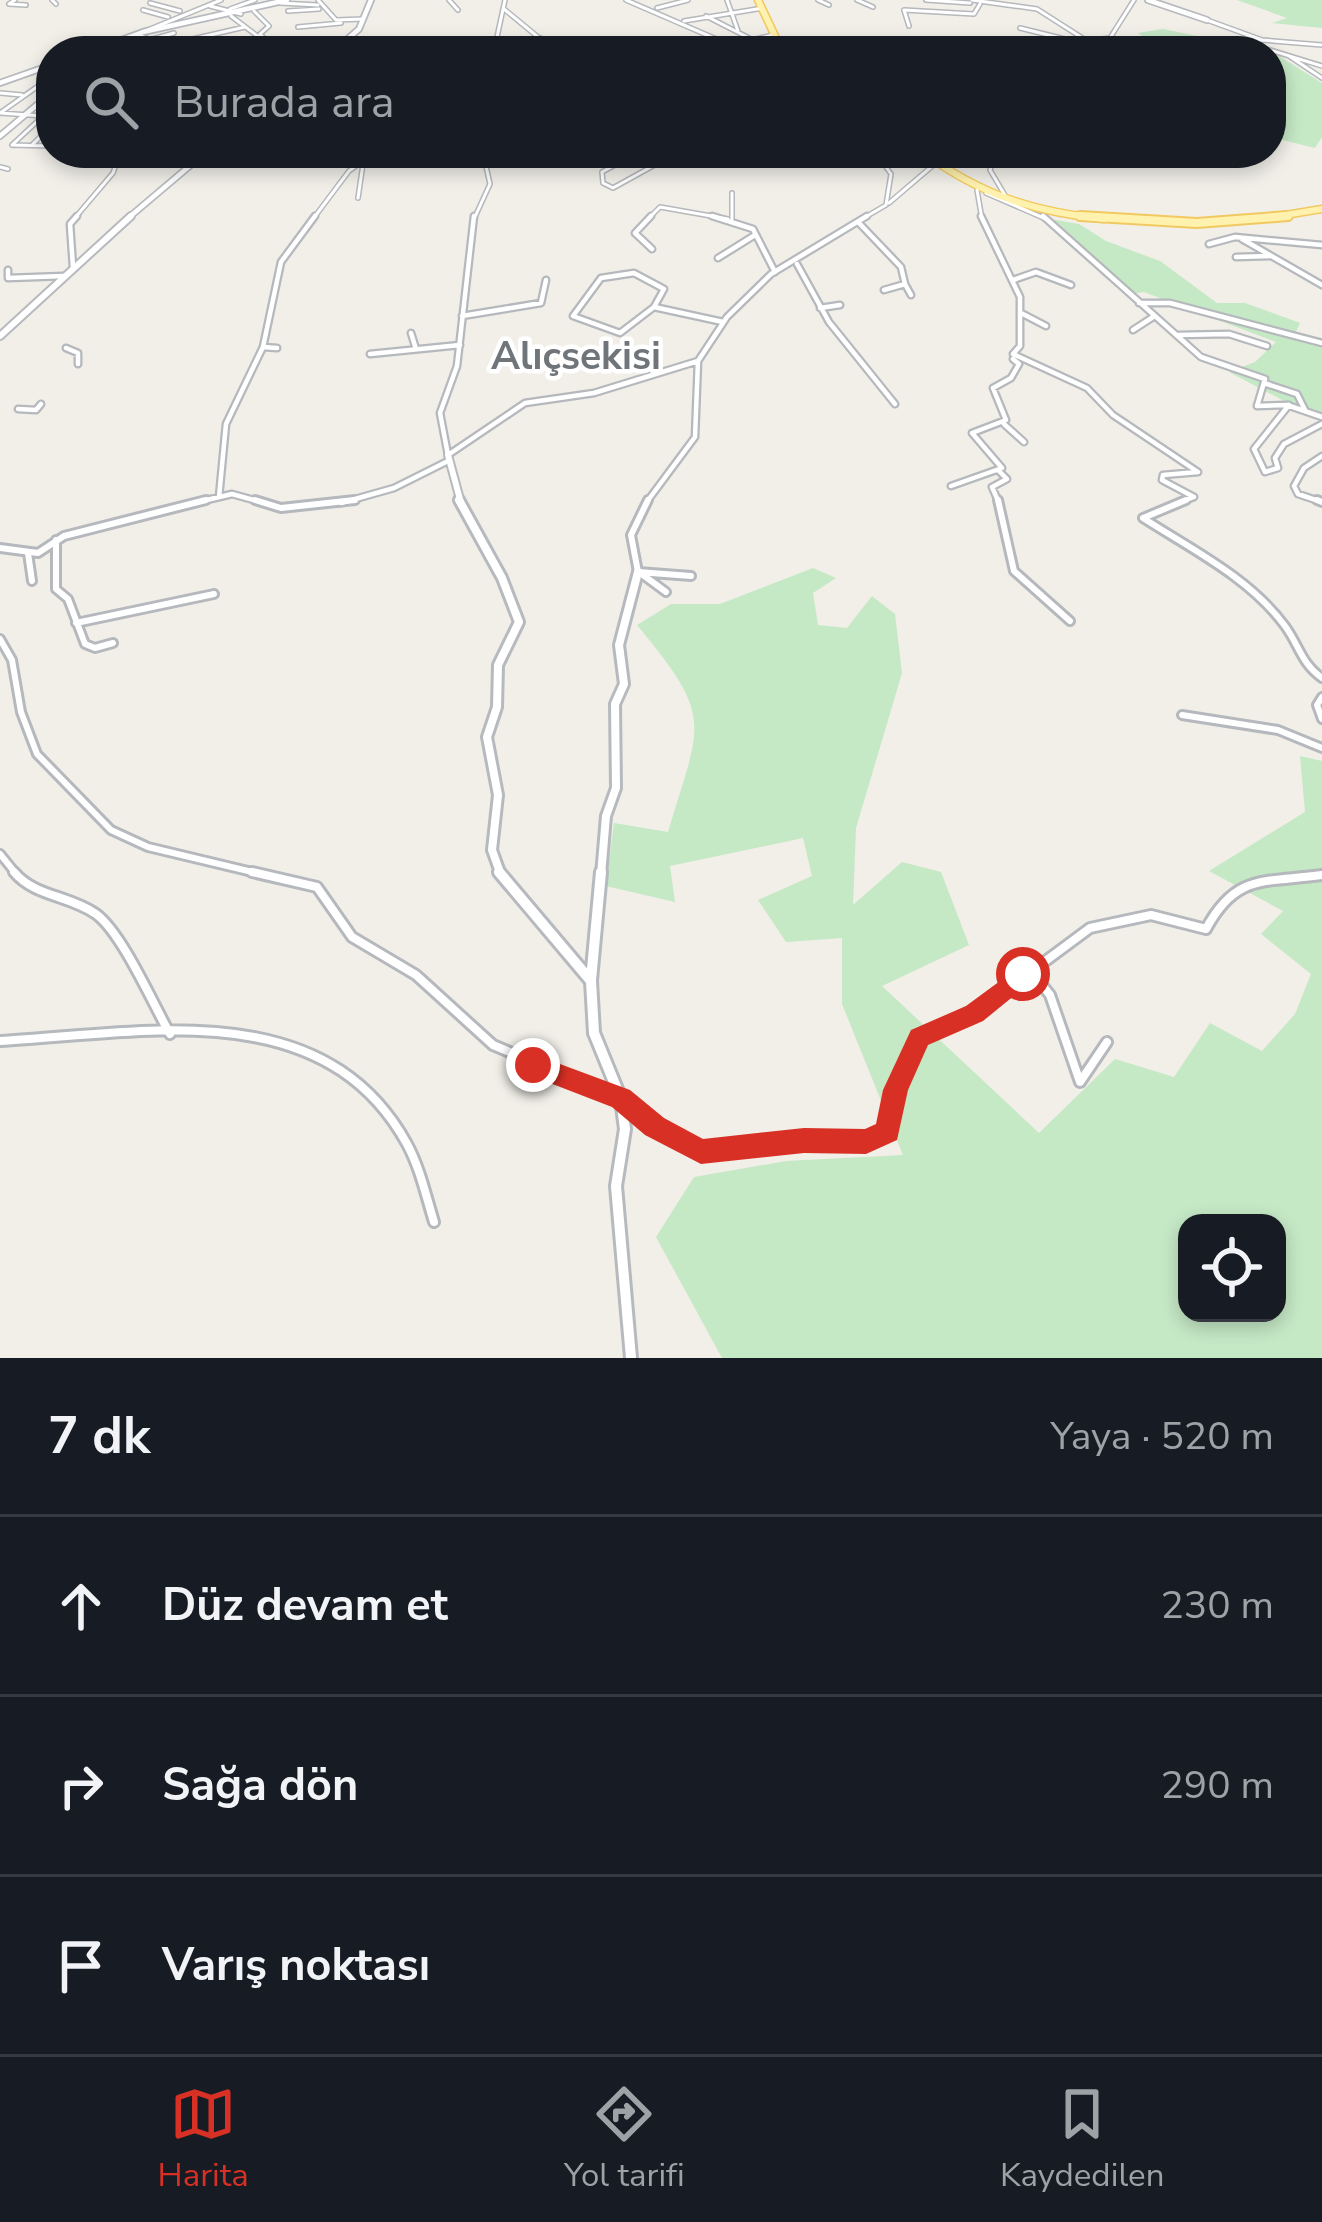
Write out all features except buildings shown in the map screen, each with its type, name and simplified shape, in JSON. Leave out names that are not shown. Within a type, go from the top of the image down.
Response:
[{"type":"main road","points":[[758,0],[773,34]]},
{"type":"main road","points":[[946,168],[981,192],[1103,218],[1221,224],[1273,221],[1322,205]]},
{"type":"street","points":[[15,0],[9,4],[26,5]]},
{"type":"street","points":[[194,0],[241,14],[283,2],[319,4]]},
{"type":"street","points":[[134,36],[221,0]]},
{"type":"street","points":[[141,33],[200,22],[255,0]]},
{"type":"street","points":[[306,0],[344,22]]},
{"type":"street","points":[[348,36],[364,19],[371,0]]},
{"type":"street","points":[[449,0],[458,10]]},
{"type":"street","points":[[498,36],[505,0]]},
{"type":"street","points":[[626,0],[712,36]]},
{"type":"street","points":[[652,9],[688,0]]},
{"type":"street","points":[[726,0],[739,33]]},
{"type":"street","points":[[818,0],[829,5]]},
{"type":"street","points":[[857,0],[873,7]]},
{"type":"street","points":[[926,0],[1018,6],[1049,14],[1076,36]]},
{"type":"street","points":[[963,0],[1018,6]]},
{"type":"street","points":[[1110,36],[1134,0]]},
{"type":"street","points":[[1148,0],[1253,36]]},
{"type":"street","points":[[170,18],[143,10],[152,1],[200,22]]},
{"type":"street","points":[[288,11],[319,4]]},
{"type":"street","points":[[909,26],[904,10],[974,14],[980,4]]},
{"type":"street","points":[[681,22],[763,8]]},
{"type":"street","points":[[504,9],[537,36]]},
{"type":"street","points":[[254,11],[269,26],[261,36]]},
{"type":"street","points":[[230,13],[257,36]]},
{"type":"street","points":[[706,16],[745,36]]},
{"type":"street","points":[[298,27],[364,19]]},
{"type":"street","points":[[205,36],[244,27]]},
{"type":"street","points":[[167,28],[178,36]]},
{"type":"street","points":[[1020,28],[1057,36]]},
{"type":"street","points":[[141,33],[144,36]]},
{"type":"street","points":[[163,36],[174,33]]},
{"type":"street","points":[[761,36],[773,34]]},
{"type":"street","points":[[1286,42],[1322,45]]},
{"type":"street","points":[[1286,53],[1322,66]]},
{"type":"street","points":[[1286,56],[1322,78]]},
{"type":"street","points":[[0,88],[15,76],[36,69]]},
{"type":"street","points":[[0,88],[22,94]]},
{"type":"street","points":[[0,113],[22,94],[36,89]]},
{"type":"street","points":[[0,136],[36,105]]},
{"type":"street","points":[[0,113],[36,116]]},
{"type":"street","points":[[36,123],[12,145],[36,146]]},
{"type":"street","points":[[30,146],[36,140]]},
{"type":"street","points":[[0,167],[8,169]]},
{"type":"street","points":[[73,267],[70,224],[115,168]]},
{"type":"street","points":[[0,336],[188,168]]},
{"type":"street","points":[[219,496],[226,424],[263,347],[281,262],[356,168]]},
{"type":"street","points":[[358,199],[362,168]]},
{"type":"street","points":[[486,168],[490,184],[475,208],[460,345],[440,413],[448,458],[472,531],[502,569],[519,622],[498,665],[497,706],[487,737],[498,794],[492,850],[499,872],[591,981]]},
{"type":"street","points":[[609,168],[602,172],[603,184],[613,188],[650,168]]},
{"type":"street","points":[[886,168],[891,174],[886,205]]},
{"type":"street","points":[[631,1358],[616,1186],[626,1144],[621,1099],[594,1033],[591,981],[606,816],[616,788],[615,704],[624,684],[619,645],[639,572],[631,535],[640,511],[695,436],[698,361],[723,322],[776,272],[860,224],[930,168]]},
{"type":"street","points":[[991,168],[1007,199]]},
{"type":"street","points":[[1012,354],[1020,346],[1021,313],[1013,280],[982,224],[981,192],[1039,213],[1208,362],[1261,376],[1265,383],[1297,394],[1305,410]]},
{"type":"street","points":[[732,194],[732,219]]},
{"type":"street","points":[[652,249],[634,233],[660,207],[732,219],[755,235],[776,272]]},
{"type":"street","points":[[860,224],[901,268],[911,296]]},
{"type":"street","points":[[718,258],[755,235]]},
{"type":"street","points":[[1240,238],[1322,285]]},
{"type":"street","points":[[1209,244],[1240,238],[1322,245]]},
{"type":"street","points":[[1236,257],[1270,256]]},
{"type":"street","points":[[796,264],[820,308],[895,404]]},
{"type":"street","points":[[8,271],[8,278],[68,275]]},
{"type":"street","points":[[654,307],[664,289],[634,272],[613,274],[601,278],[573,316],[620,332],[654,307],[723,322]]},
{"type":"street","points":[[1013,280],[1036,272],[1071,285]]},
{"type":"street","points":[[460,316],[542,303],[546,280]]},
{"type":"street","points":[[884,290],[904,284]]},
{"type":"street","points":[[1139,303],[1169,303],[1322,343]]},
{"type":"street","points":[[820,308],[840,305]]},
{"type":"street","points":[[1021,313],[1046,326]]},
{"type":"street","points":[[1133,330],[1153,317]]},
{"type":"street","points":[[411,333],[416,349]]},
{"type":"street","points":[[1174,336],[1229,334],[1268,346]]},
{"type":"street","points":[[370,353],[460,345]]},
{"type":"street","points":[[263,347],[277,348]]},
{"type":"street","points":[[66,348],[78,353],[78,364]]},
{"type":"street","points":[[999,471],[1000,462],[972,434],[1006,420],[993,388],[1012,377],[1019,364],[1012,354]]},
{"type":"street","points":[[1012,354],[1087,388],[1112,415],[1199,473],[1165,474],[1162,480],[1194,497],[1143,518],[1235,577],[1285,626],[1305,665],[1322,678]]},
{"type":"street","points":[[0,548],[42,551],[56,540],[219,496],[243,494],[281,508],[347,503],[394,488],[448,458],[525,403],[594,393],[698,361]]},
{"type":"street","points":[[1265,383],[1257,406],[1289,405],[1322,420],[1284,444],[1275,458],[1278,468],[1265,472],[1254,449],[1289,405]]},
{"type":"street","points":[[18,409],[36,410]]},
{"type":"street","points":[[1000,424],[1024,442]]},
{"type":"street","points":[[1322,456],[1304,468],[1294,486],[1298,494],[1322,502]]},
{"type":"street","points":[[951,486],[999,471]]},
{"type":"street","points":[[999,471],[1007,479],[995,481],[992,487],[1005,509],[1011,563],[1035,596],[1070,621]]},
{"type":"street","points":[[56,540],[56,589],[68,599],[89,647],[113,644]]},
{"type":"street","points":[[28,553],[32,581]]},
{"type":"street","points":[[639,572],[691,576]]},
{"type":"street","points":[[639,572],[666,592]]},
{"type":"street","points":[[76,622],[214,594]]},
{"type":"street","points":[[0,639],[12,660],[21,712],[37,754],[111,830],[148,847],[317,887],[352,937],[416,975],[493,1045],[511,1057],[621,1099],[655,1127],[701,1151],[877,1138],[888,1132],[896,1090],[919,1037],[974,1014],[1090,928],[1151,915],[1206,928],[1223,897],[1243,886],[1322,875]]},
{"type":"street","points":[[1322,698],[1316,705],[1322,719]]},
{"type":"street","points":[[1182,716],[1278,730],[1322,748]]},
{"type":"street","points":[[0,854],[27,887],[77,902],[102,918],[170,1034]]},
{"type":"street","points":[[1030,970],[1050,995],[1080,1082],[1107,1042]]},
{"type":"street","points":[[0,1041],[170,1034],[280,1039],[331,1062],[359,1086],[405,1140],[434,1222]]},
{"type":"green space","points":[[1237,0],[1322,0],[1322,28],[1272,23],[1287,18]]},
{"type":"green space","points":[[1163,29],[1197,36],[1142,36],[1138,33]]},
{"type":"green space","points":[[1286,60],[1322,83],[1322,137],[1315,148],[1286,141]]},
{"type":"green space","points":[[1044,218],[1079,224],[1106,241],[1160,261],[1217,303],[1245,303],[1300,323],[1293,338],[1322,346],[1322,421],[1229,372],[1255,362],[1276,342],[1144,292],[1131,294]]},
{"type":"green space","points":[[813,568],[836,578],[813,593],[818,625],[847,628],[872,596],[895,614],[902,673],[856,828],[853,905],[902,862],[941,872],[969,945],[882,986],[1039,1133],[1115,1059],[1174,1077],[1210,1023],[1262,1051],[1295,1014],[1311,974],[1261,934],[1283,911],[1209,871],[1305,812],[1300,756],[1322,761],[1322,1358],[722,1358],[656,1237],[694,1177],[786,1161],[903,1155],[842,1004],[842,938],[786,942],[758,900],[812,876],[803,838],[670,866],[675,902],[606,886],[614,823],[668,832],[688,766],[694,722],[690,703],[637,625],[671,604],[720,604]]},
{"type":"district","name":"Alıçsekisi","points":[[576,356]]},
{"type":"route","points":[[533,1065],[621,1099],[676,1141],[701,1151],[840,1139],[866,1142],[888,1132],[896,1090],[919,1037],[974,1014],[1023,974]]}]
